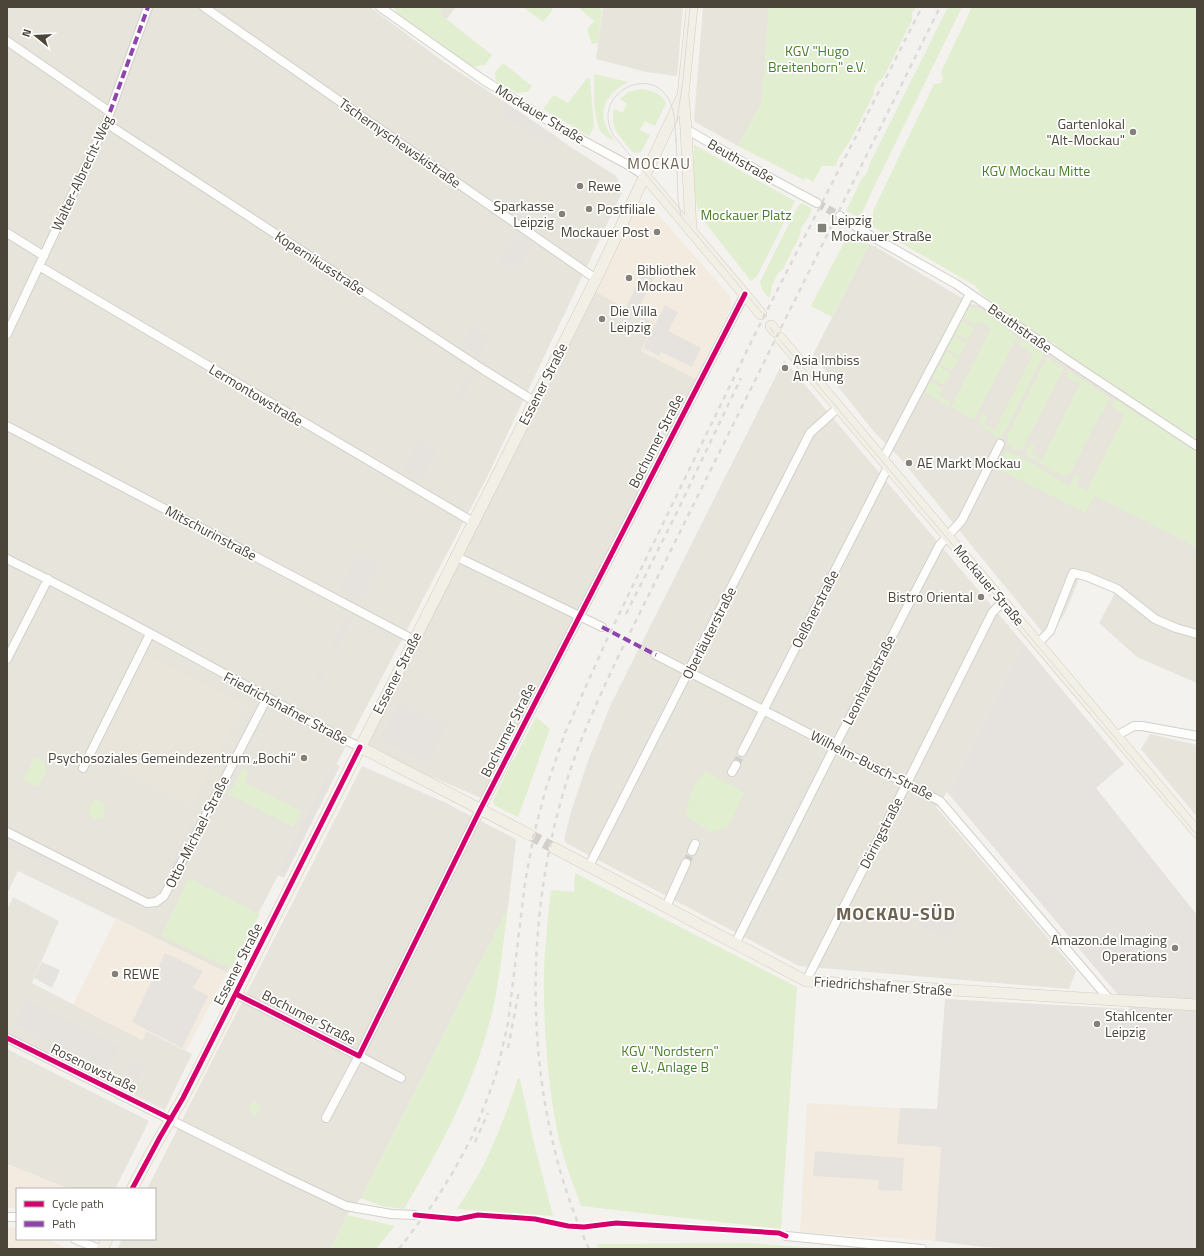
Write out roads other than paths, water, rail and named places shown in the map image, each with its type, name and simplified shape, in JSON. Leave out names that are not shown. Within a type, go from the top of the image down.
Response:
[{"type":"main road","points":[[691,227],[683,95],[692,7]]},
{"type":"main road","name":"Essener Straße","points":[[133,1188],[151,1153],[184,1098],[455,556],[596,279],[683,95]]},
{"type":"main road","name":"Mockauer Straße","points":[[645,176],[691,227],[762,314]]},
{"type":"main road","name":"Mockauer Straße","points":[[775,331],[1197,832]]},
{"type":"main road","name":"Friedrichshafner Straße","points":[[360,747],[530,835]]},
{"type":"main road","name":"Friedrichshafner Straße","points":[[554,848],[806,981],[1197,1005]]},
{"type":"main road","points":[[102,1249],[106,1240]]},
{"type":"street","name":"Walter-Albrecht-Weg","points":[[7,334],[106,123],[148,7]]},
{"type":"street","name":"Tschernyschewskistraße","points":[[204,7],[596,279]]},
{"type":"street","name":"Mockauer Straße","points":[[380,7],[482,79],[560,128],[628,165],[645,176]]},
{"type":"street","points":[[7,41],[110,112]]},
{"type":"street","name":"Kopernikusstraße","points":[[106,123],[534,401]]},
{"type":"street","name":"Beuthstraße","points":[[686,130],[817,203]]},
{"type":"street","name":"Beuthstraße","points":[[840,216],[956,284],[1197,446]]},
{"type":"street","points":[[7,233],[44,256]]},
{"type":"street","name":"Lermontowstraße","points":[[39,266],[473,522]]},
{"type":"street","name":"Bochumer Straße","points":[[326,1118],[480,810],[745,294]]},
{"type":"street","name":"Oelßnerstraße","points":[[742,752],[970,294]]},
{"type":"street","name":"Oberläuterstraße","points":[[589,866],[810,433],[838,407]]},
{"type":"street","name":"Mitschurinstraße","points":[[7,426],[414,640]]},
{"type":"street","name":"Leonhardtstraße","points":[[735,944],[835,746],[939,546],[962,520],[1000,444]]},
{"type":"street","points":[[455,556],[602,628]]},
{"type":"street","name":"Friedrichshafner Straße","points":[[7,559],[48,579],[360,747]]},
{"type":"street","points":[[1038,643],[1050,631],[1073,573],[1086,576],[1117,589],[1155,619],[1176,628],[1197,634]]},
{"type":"street","points":[[7,658],[48,579]]},
{"type":"street","name":"Döringstraße","points":[[806,981],[992,614],[1002,601]]},
{"type":"street","points":[[83,768],[150,634]]},
{"type":"street","name":"Wilhelm-Busch-Straße","points":[[656,655],[940,801],[1109,999]]},
{"type":"street","name":"Otto-Michael-Straße","points":[[7,832],[147,903],[156,902],[164,896],[267,698]]},
{"type":"street","points":[[1116,736],[1126,729],[1134,726],[1142,726],[1197,736]]},
{"type":"street","points":[[666,907],[686,863]]},
{"type":"street","name":"Bochumer Straße","points":[[236,994],[400,1078]]},
{"type":"street","name":"Rosenowstraße","points":[[7,1038],[346,1206],[391,1214],[415,1215]]},
{"type":"street","points":[[786,1236],[922,1249]]},
{"type":"street","points":[[77,1240],[99,1249]]},
{"type":"tunnel","points":[[817,203],[840,216]]},
{"type":"tunnel","points":[[736,765],[742,752]]},
{"type":"tunnel","points":[[530,835],[554,848]]},
{"type":"tunnel","points":[[686,863],[692,851]]},
{"type":"tram line","points":[[677,120],[683,80],[690,7]]},
{"type":"tram line","points":[[676,143],[673,110],[669,100],[660,89],[648,84],[636,84],[625,89],[615,97],[609,108],[608,121],[614,136],[762,313]]},
{"type":"tram line","points":[[676,138],[678,199],[681,216]]},
{"type":"tram line","points":[[770,327],[774,333]]},
{"type":"tram line","points":[[780,340],[1197,835]]},
{"type":"railway","points":[[399,1249],[435,1201],[453,1172],[472,1137],[497,1071],[508,1023],[525,883],[534,834],[546,788],[565,733],[608,637],[756,332],[922,7]]},
{"type":"railway","points":[[589,1249],[568,1195],[552,1139],[542,1081],[536,1022],[536,962],[541,903],[550,846],[564,790],[581,740],[617,659],[940,7]]},
{"type":"railway","points":[[626,614],[741,378]]},
{"type":"railway","points":[[508,1048],[519,991]]},
{"type":"railway","points":[[475,1142],[488,1113]]},
{"type":"place","name":"Gartenlokal \"Alt-Mockau\"","points":[[1133,132]]},
{"type":"place","name":"Rewe","points":[[580,186]]},
{"type":"place","name":"Postfiliale","points":[[589,209]]},
{"type":"place","name":"Sparkasse Leipzig","points":[[562,214]]},
{"type":"place","name":"Leipzig Mockauer Straße","points":[[822,228]]},
{"type":"place","name":"Mockauer Post","points":[[657,232]]},
{"type":"place","name":"Bibliothek Mockau","points":[[629,278]]},
{"type":"place","name":"Die Villa Leipzig","points":[[602,319]]},
{"type":"place","name":"Asia Imbiss An Hung","points":[[785,368]]},
{"type":"place","name":"AE Markt Mockau","points":[[909,463]]},
{"type":"place","name":"Bistro Oriental","points":[[981,597]]},
{"type":"place","name":"Psychosoziales Gemeindezentrum „Bochi“","points":[[304,758]]},
{"type":"place","name":"Amazon.de Imaging Operations","points":[[1175,948]]},
{"type":"place","name":"REWE","points":[[115,974]]},
{"type":"place","name":"Stahlcenter Leipzig","points":[[1097,1024]]},
{"type":"district","name":"MOCKAU","points":[[659,164]]},
{"type":"district","name":"MOCKAU-SÜD","points":[[896,914]]},
{"type":"park label","name":"KGV \"Hugo Breitenborn\" e.V.","points":[[817,60]]},
{"type":"park label","name":"KGV Mockau Mitte","points":[[1036,171]]},
{"type":"park label","name":"Mockauer Platz","points":[[746,215]]},
{"type":"park label","name":"KGV \"Nordstern\" e.V., Anlage B","points":[[670,1060]]}]
